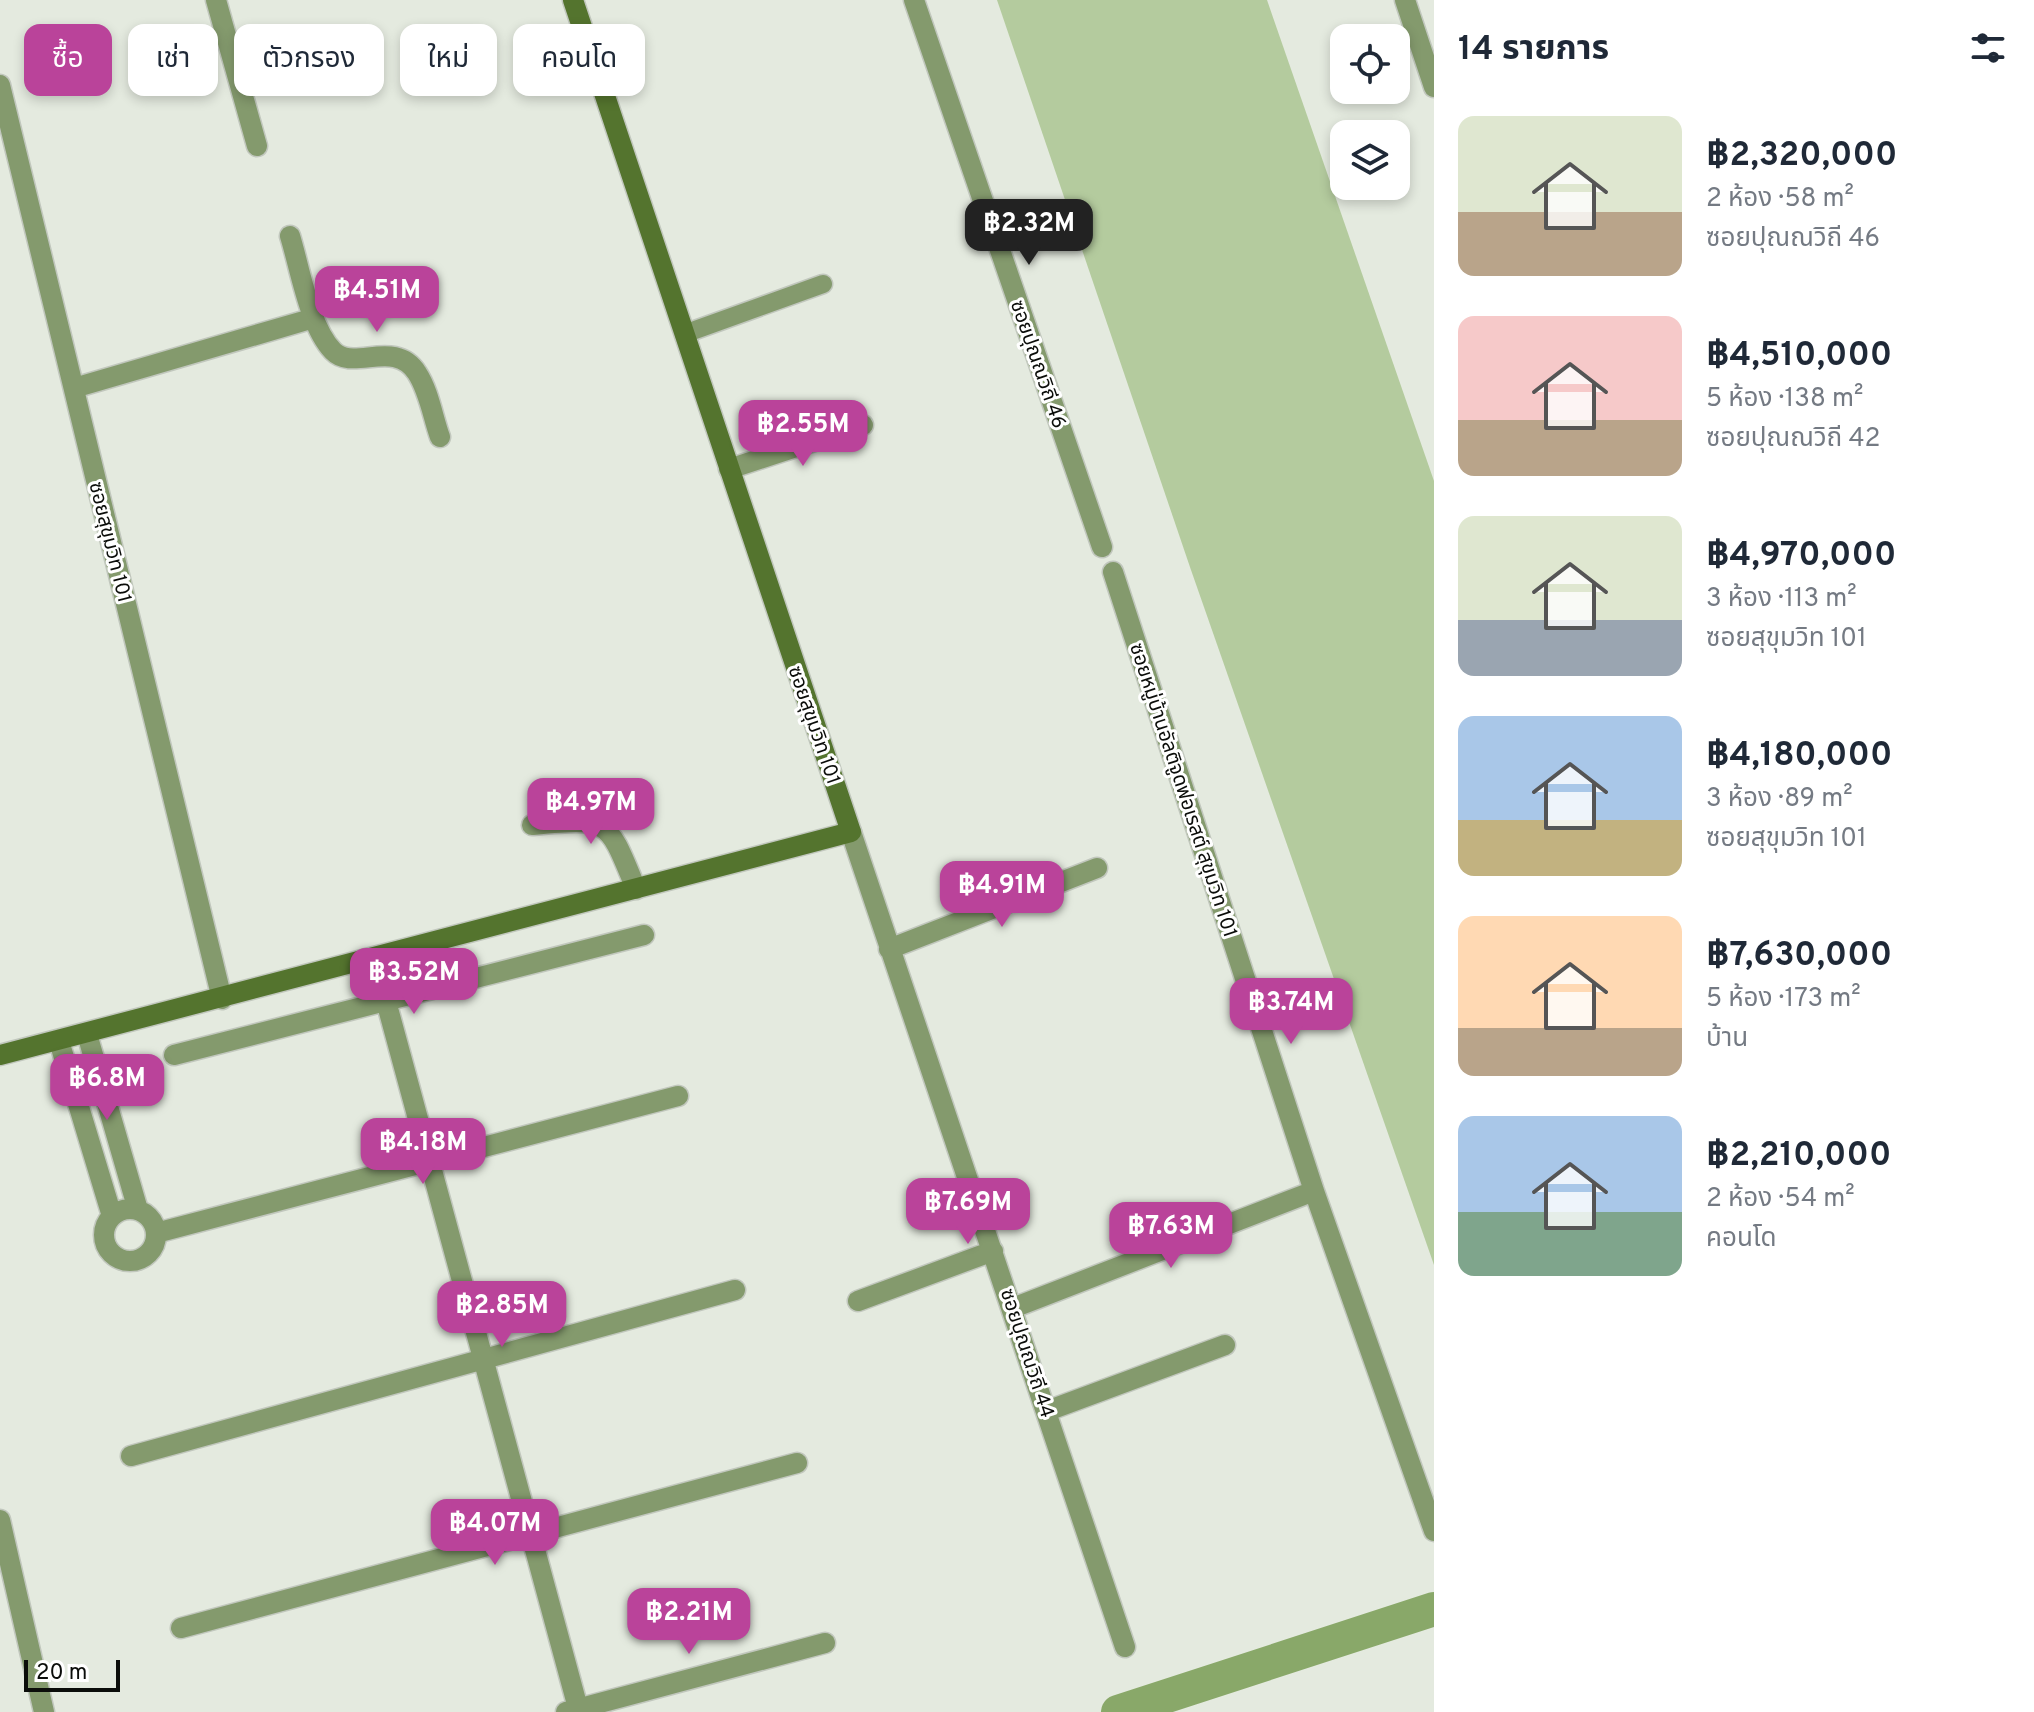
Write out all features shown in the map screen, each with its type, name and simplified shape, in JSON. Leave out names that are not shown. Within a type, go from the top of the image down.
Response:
[{"type":"street","points":[[216,0],[257,146]]},
{"type":"street","name":"ซอยสุขุมวิท 101","points":[[573,0],[851,832]]},
{"type":"street","name":"ซอยปุณณวิถี 46","points":[[914,0],[1102,547]]},
{"type":"street","points":[[1405,0],[1434,87]]},
{"type":"street","name":"ซอยสุขุมวิท 101","points":[[0,85],[222,999]]},
{"type":"street","points":[[290,236],[314,318],[333,352],[345,358],[392,355],[417,372],[440,437]]},
{"type":"street","points":[[74,388],[314,318]]},
{"type":"street","points":[[729,469],[863,425]]},
{"type":"street","name":"ซอยหมู่บ้านอัลติจูดฟอเรสต์ สุขุมวิท 101","points":[[1113,572],[1314,1191],[1434,1531]]},
{"type":"street","points":[[532,825],[572,821],[605,828],[615,837],[636,889]]},
{"type":"street","points":[[0,1055],[851,832]]},
{"type":"street","name":"ซอยปุณณวิถี 44","points":[[851,832],[1125,1647]]},
{"type":"street","points":[[889,949],[1097,868]]},
{"type":"street","points":[[174,1055],[644,935]]},
{"type":"street","points":[[386,1001],[530,1535],[572,1710],[825,1643]]},
{"type":"street","points":[[87,1034],[138,1210]]},
{"type":"street","points":[[59,1041],[112,1216]]},
{"type":"street","points":[[156,1233],[678,1096]]},
{"type":"street","points":[[93,1152],[118,1145]]},
{"type":"street","points":[[1013,1308],[1314,1191]]},
{"type":"street","points":[[124,1210],[138,1210],[151,1218],[156,1233],[154,1247],[143,1258],[121,1260],[105,1244],[104,1229],[112,1216],[124,1210]]},
{"type":"street","points":[[858,1301],[993,1251]]},
{"type":"street","points":[[131,1456],[735,1290]]},
{"type":"street","points":[[1047,1411],[1225,1345]]},
{"type":"street","points":[[181,1628],[797,1463]]},
{"type":"street","points":[[0,1520],[44,1712]]},
{"type":"lane","points":[[684,334],[823,284]]},
{"type":"green space","points":[[997,0],[1267,0],[1330,181],[1330,200],[1336,200],[1434,481],[1434,1265],[1191,570]]},
{"type":"waterway","points":[[1118,1712],[1434,1609]]}]
